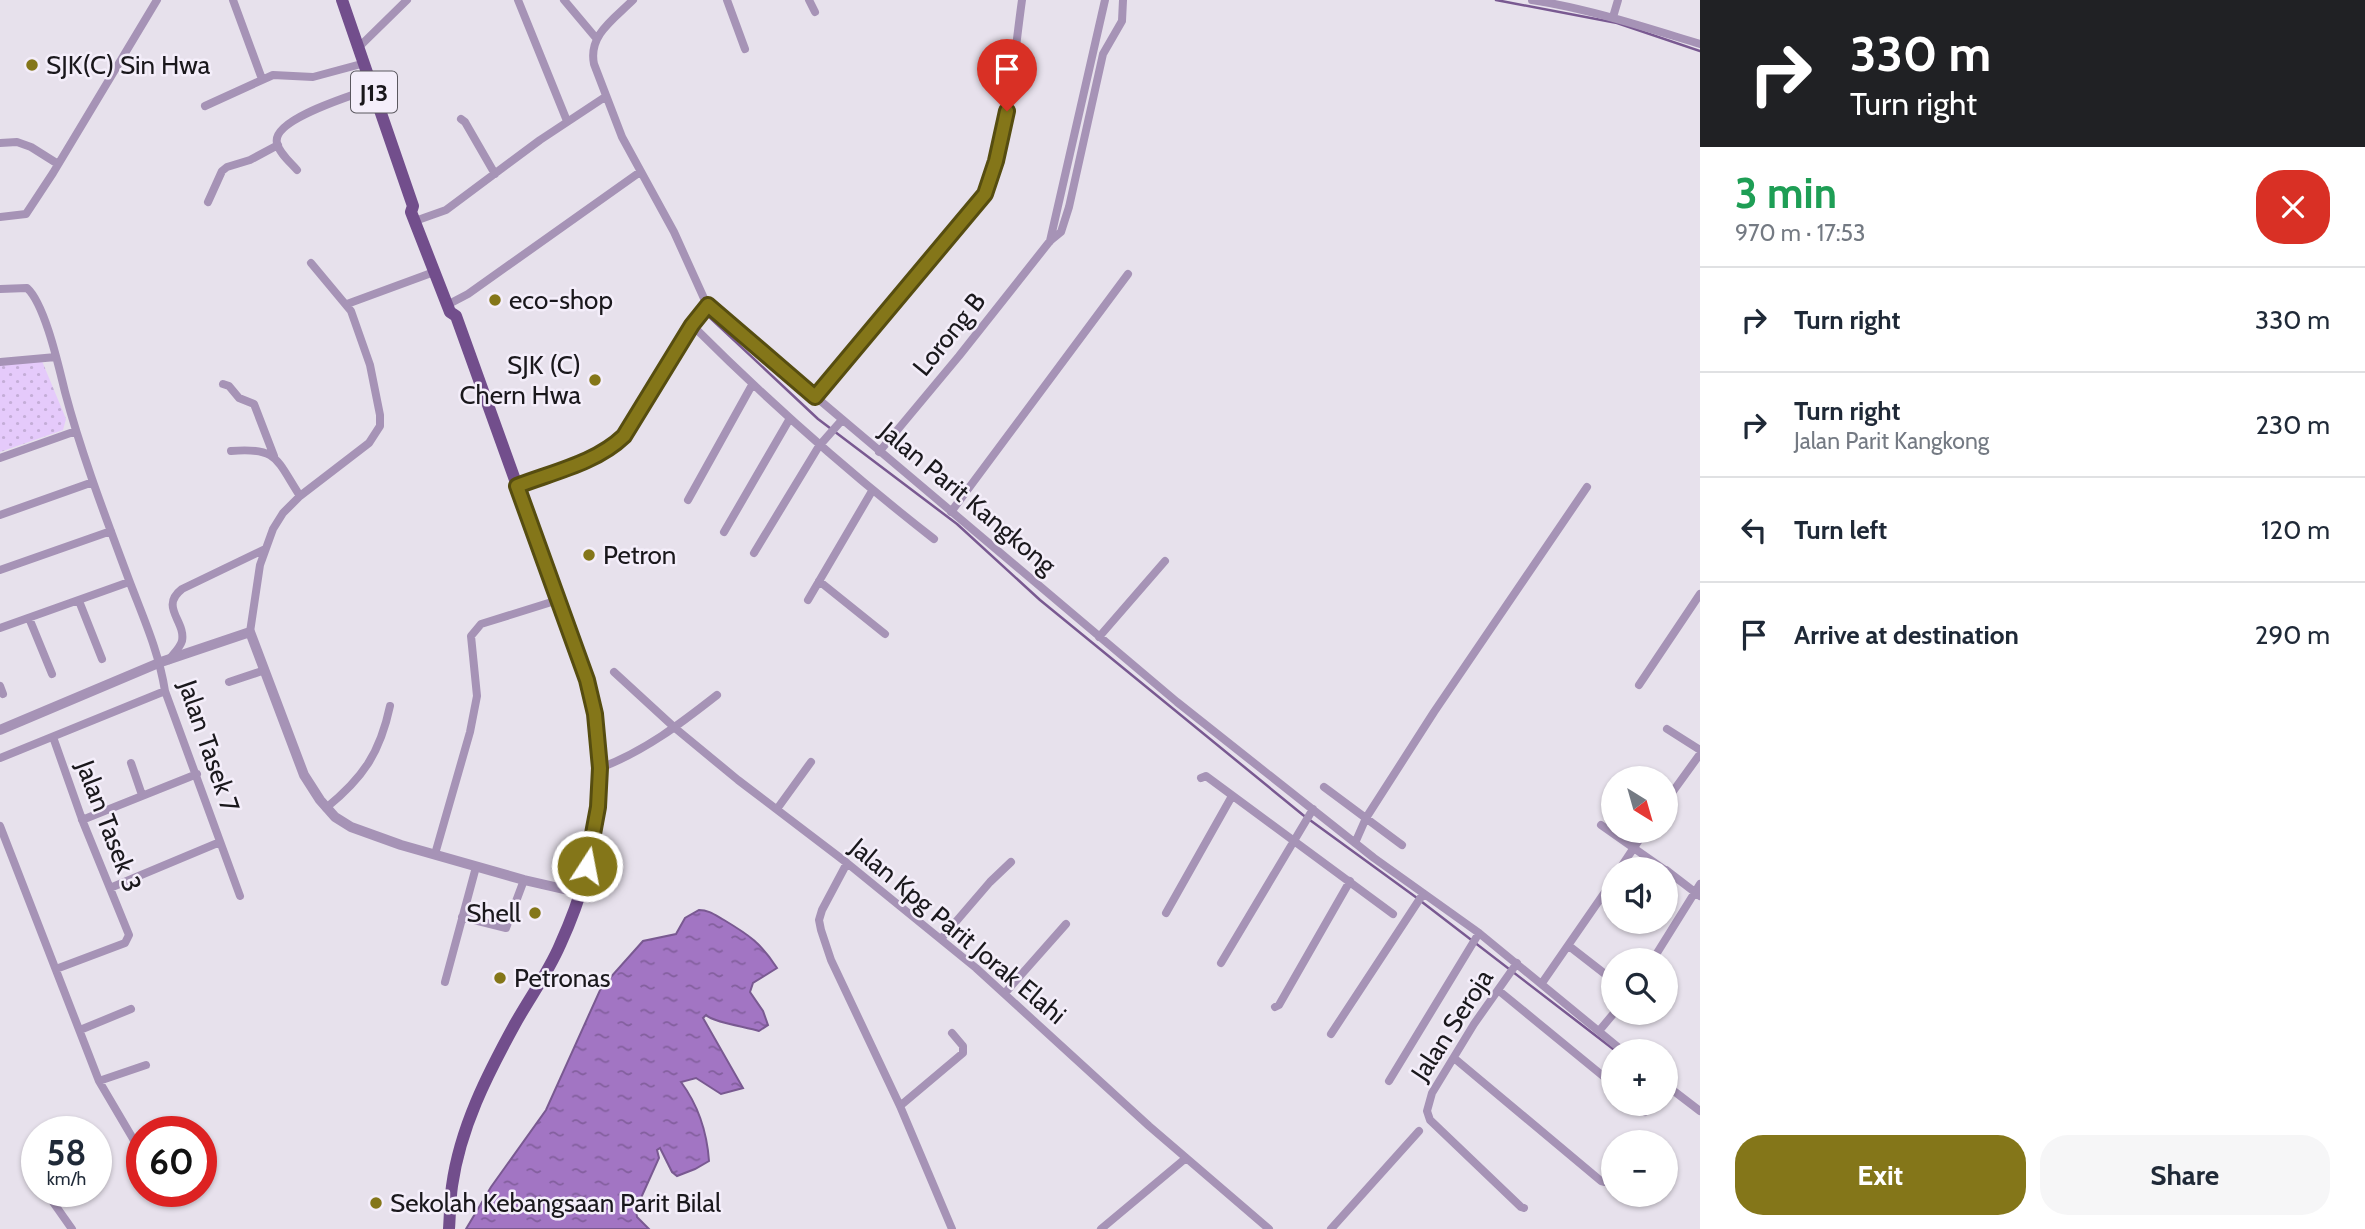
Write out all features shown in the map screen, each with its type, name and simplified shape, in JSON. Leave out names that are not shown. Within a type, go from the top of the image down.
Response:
[{"type":"main road","name":"J13","points":[[342,0],[413,206],[418,208],[418,220],[434,272],[451,303]]},
{"type":"main road","name":"J13","points":[[418,220],[451,303],[450,312],[456,316],[587,680],[593,704],[600,768],[598,807],[581,893],[559,947],[481,1088],[463,1135],[455,1170],[449,1229]]},
{"type":"street","points":[[233,0],[262,79]]},
{"type":"street","points":[[359,47],[408,0]]},
{"type":"street","points":[[519,0],[567,121]]},
{"type":"street","points":[[564,0],[596,38]]},
{"type":"street","points":[[517,486],[591,458],[624,436],[692,325],[708,305],[674,232],[622,137],[605,97],[592,53],[596,38],[633,0]]},
{"type":"street","points":[[727,0],[745,49]]},
{"type":"street","points":[[809,0],[815,12]]},
{"type":"street","points":[[815,397],[985,194],[996,161],[1007,111],[1022,0]]},
{"type":"street","points":[[1064,206],[1105,0]]},
{"type":"street","points":[[1064,206],[1103,54],[1122,21],[1123,0]]},
{"type":"street","points":[[1532,0],[1613,17],[1700,44]]},
{"type":"street","points":[[1613,17],[1618,0]]},
{"type":"street","points":[[0,217],[26,214],[154,1]]},
{"type":"street","points":[[205,106],[273,75],[313,77],[365,63]]},
{"type":"street","points":[[297,170],[278,145],[277,135],[281,129],[299,116],[373,88]]},
{"type":"street","points":[[418,220],[446,210],[567,121],[605,97]]},
{"type":"street","points":[[461,118],[466,122],[495,174]]},
{"type":"street","points":[[0,144],[17,142],[31,147],[58,164]]},
{"type":"street","points":[[208,202],[222,171],[278,145]]},
{"type":"street","points":[[451,303],[640,172]]},
{"type":"street","name":"Lorong B","points":[[879,452],[986,324],[1050,241],[1064,206]]},
{"type":"street","points":[[311,263],[347,304],[370,365],[380,426],[369,443],[300,496],[283,513],[264,550],[250,632],[304,775],[326,808],[351,827],[476,867],[581,893]]},
{"type":"street","points":[[347,304],[434,272]]},
{"type":"street","points":[[951,512],[1128,274]]},
{"type":"street","name":"Jalan Tasek 7","points":[[0,289],[27,288],[37,302],[93,482],[129,582],[165,661],[165,691],[240,896]]},
{"type":"street","name":"Jalan Parit Kangkong","points":[[708,305],[815,397],[839,423],[879,452],[1201,722],[1311,811],[1356,843],[1420,900],[1476,938],[1513,969],[1542,983],[1609,1039]]},
{"type":"street","points":[[692,325],[789,420],[872,491],[934,539]]},
{"type":"street","points":[[0,362],[56,357]]},
{"type":"street","points":[[223,384],[229,386],[239,398],[254,404],[274,456],[300,496]]},
{"type":"street","points":[[688,500],[752,385]]},
{"type":"street","points":[[724,532],[789,420]]},
{"type":"street","points":[[754,553],[819,446],[839,423]]},
{"type":"street","points":[[0,458],[76,431]]},
{"type":"street","points":[[230,451],[261,450],[274,456]]},
{"type":"street","points":[[0,514],[93,482]]},
{"type":"street","points":[[1356,843],[1366,818],[1434,712],[1587,487]]},
{"type":"street","points":[[808,600],[872,491]]},
{"type":"street","points":[[0,570],[111,531]]},
{"type":"street","points":[[165,661],[180,647],[183,638],[172,605],[175,595],[182,589],[264,550]]},
{"type":"street","points":[[1099,636],[1165,561]]},
{"type":"street","points":[[819,581],[885,634]]},
{"type":"street","points":[[0,628],[129,582]]},
{"type":"street","points":[[1639,685],[1700,594]]},
{"type":"street","points":[[435,854],[470,732],[477,696],[471,636],[481,624],[558,600]]},
{"type":"street","points":[[79,601],[102,659]]},
{"type":"street","points":[[29,618],[52,674]]},
{"type":"street","points":[[0,730],[165,661],[250,632]]},
{"type":"street","points":[[229,682],[265,670]]},
{"type":"street","name":"Jalan Kpg Parit Jorak Elahi","points":[[614,673],[675,728],[944,936],[1007,990],[1185,1158],[1269,1229]]},
{"type":"street","points":[[0,758],[165,691]]},
{"type":"street","points":[[600,768],[626,758],[675,728],[717,695]]},
{"type":"street","points":[[326,808],[350,789],[369,765],[384,733],[390,706]]},
{"type":"street","points":[[1667,729],[1700,752],[1678,784]]},
{"type":"street","name":"Jalan Tasek 3","points":[[53,737],[82,820],[128,931],[125,943],[56,969]]},
{"type":"street","points":[[777,809],[811,762]]},
{"type":"street","points":[[131,763],[142,795]]},
{"type":"street","points":[[82,820],[197,774]]},
{"type":"street","points":[[1201,778],[1206,776],[1393,914]]},
{"type":"street","points":[[1324,787],[1402,845]]},
{"type":"street","points":[[1166,913],[1232,796]]},
{"type":"street","points":[[1221,963],[1311,811]]},
{"type":"street","points":[[0,826],[99,1081],[126,1127]]},
{"type":"street","points":[[110,888],[220,842]]},
{"type":"street","points":[[1627,844],[1646,857]]},
{"type":"street","points":[[1627,857],[1636,844]]},
{"type":"street","points":[[944,936],[990,882],[1011,862]]},
{"type":"street","points":[[847,863],[822,910],[819,920],[821,930],[831,960],[900,1106],[952,1229]]},
{"type":"street","points":[[445,982],[476,867]]},
{"type":"street","points":[[1661,948],[1698,891],[1678,878]]},
{"type":"street","points":[[462,917],[506,928],[524,880]]},
{"type":"street","points":[[1275,1007],[1279,1005],[1350,881]]},
{"type":"street","points":[[1542,983],[1601,898]]},
{"type":"street","points":[[1331,1034],[1420,900]]},
{"type":"street","points":[[1007,990],[1066,924]]},
{"type":"street","points":[[1389,1081],[1476,938]]},
{"type":"street","points":[[1569,946],[1601,971]]},
{"type":"street","name":"Jalan Seroja","points":[[1513,969],[1432,1093],[1427,1111],[1430,1120],[1524,1208]]},
{"type":"street","points":[[1498,990],[1601,1075]]},
{"type":"street","points":[[80,1030],[131,1009]]},
{"type":"street","points":[[1599,1031],[1604,1025]]},
{"type":"street","points":[[900,1106],[963,1053],[963,1046],[952,1033]]},
{"type":"street","points":[[1454,1058],[1601,1180]]},
{"type":"street","points":[[99,1081],[146,1065]]},
{"type":"street","points":[[1678,1094],[1700,1111]]},
{"type":"street","points":[[1331,1229],[1419,1131]]},
{"type":"street","points":[[1101,1229],[1185,1158]]},
{"type":"street","points":[[56,1207],[72,1229]]},
{"type":"shaded area","points":[[42,361],[66,419],[63,430],[0,452],[0,365]]},
{"type":"water","points":[[699,910],[712,913],[748,935],[777,968],[753,983],[750,992],[763,1011],[768,1025],[759,1031],[706,1015],[703,1018],[743,1088],[721,1094],[696,1078],[681,1082],[701,1119],[709,1161],[677,1176],[672,1172],[660,1148],[657,1150],[659,1158],[636,1209],[637,1217],[649,1229],[466,1229],[491,1187],[546,1110],[601,988],[643,941],[676,934],[685,918]]},
{"type":"waterway","points":[[1496,0],[1617,23],[1700,51]]},
{"type":"waterway","points":[[706,314],[818,419],[957,524],[1040,600],[1303,815],[1417,898]]},
{"type":"waterway","points":[[1422,902],[1601,1040]]},
{"type":"place","name":"SJK(C) Sin Hwa","points":[[32,65]]},
{"type":"place","name":"eco-shop","points":[[495,300]]},
{"type":"place","name":"SJK (C) Chern Hwa","points":[[595,380]]},
{"type":"place","name":"Petron","points":[[589,555]]},
{"type":"place","name":"Shell","points":[[535,913]]},
{"type":"place","name":"Petronas","points":[[500,978]]},
{"type":"place","name":"Sekolah Kebangsaan Parit Bilal","points":[[376,1203]]},
{"type":"route","points":[[587,866],[598,807],[600,768],[595,714],[587,680],[517,486],[591,458],[624,436],[692,325],[708,305],[815,397],[985,194],[991,180],[1007,111]]}]
